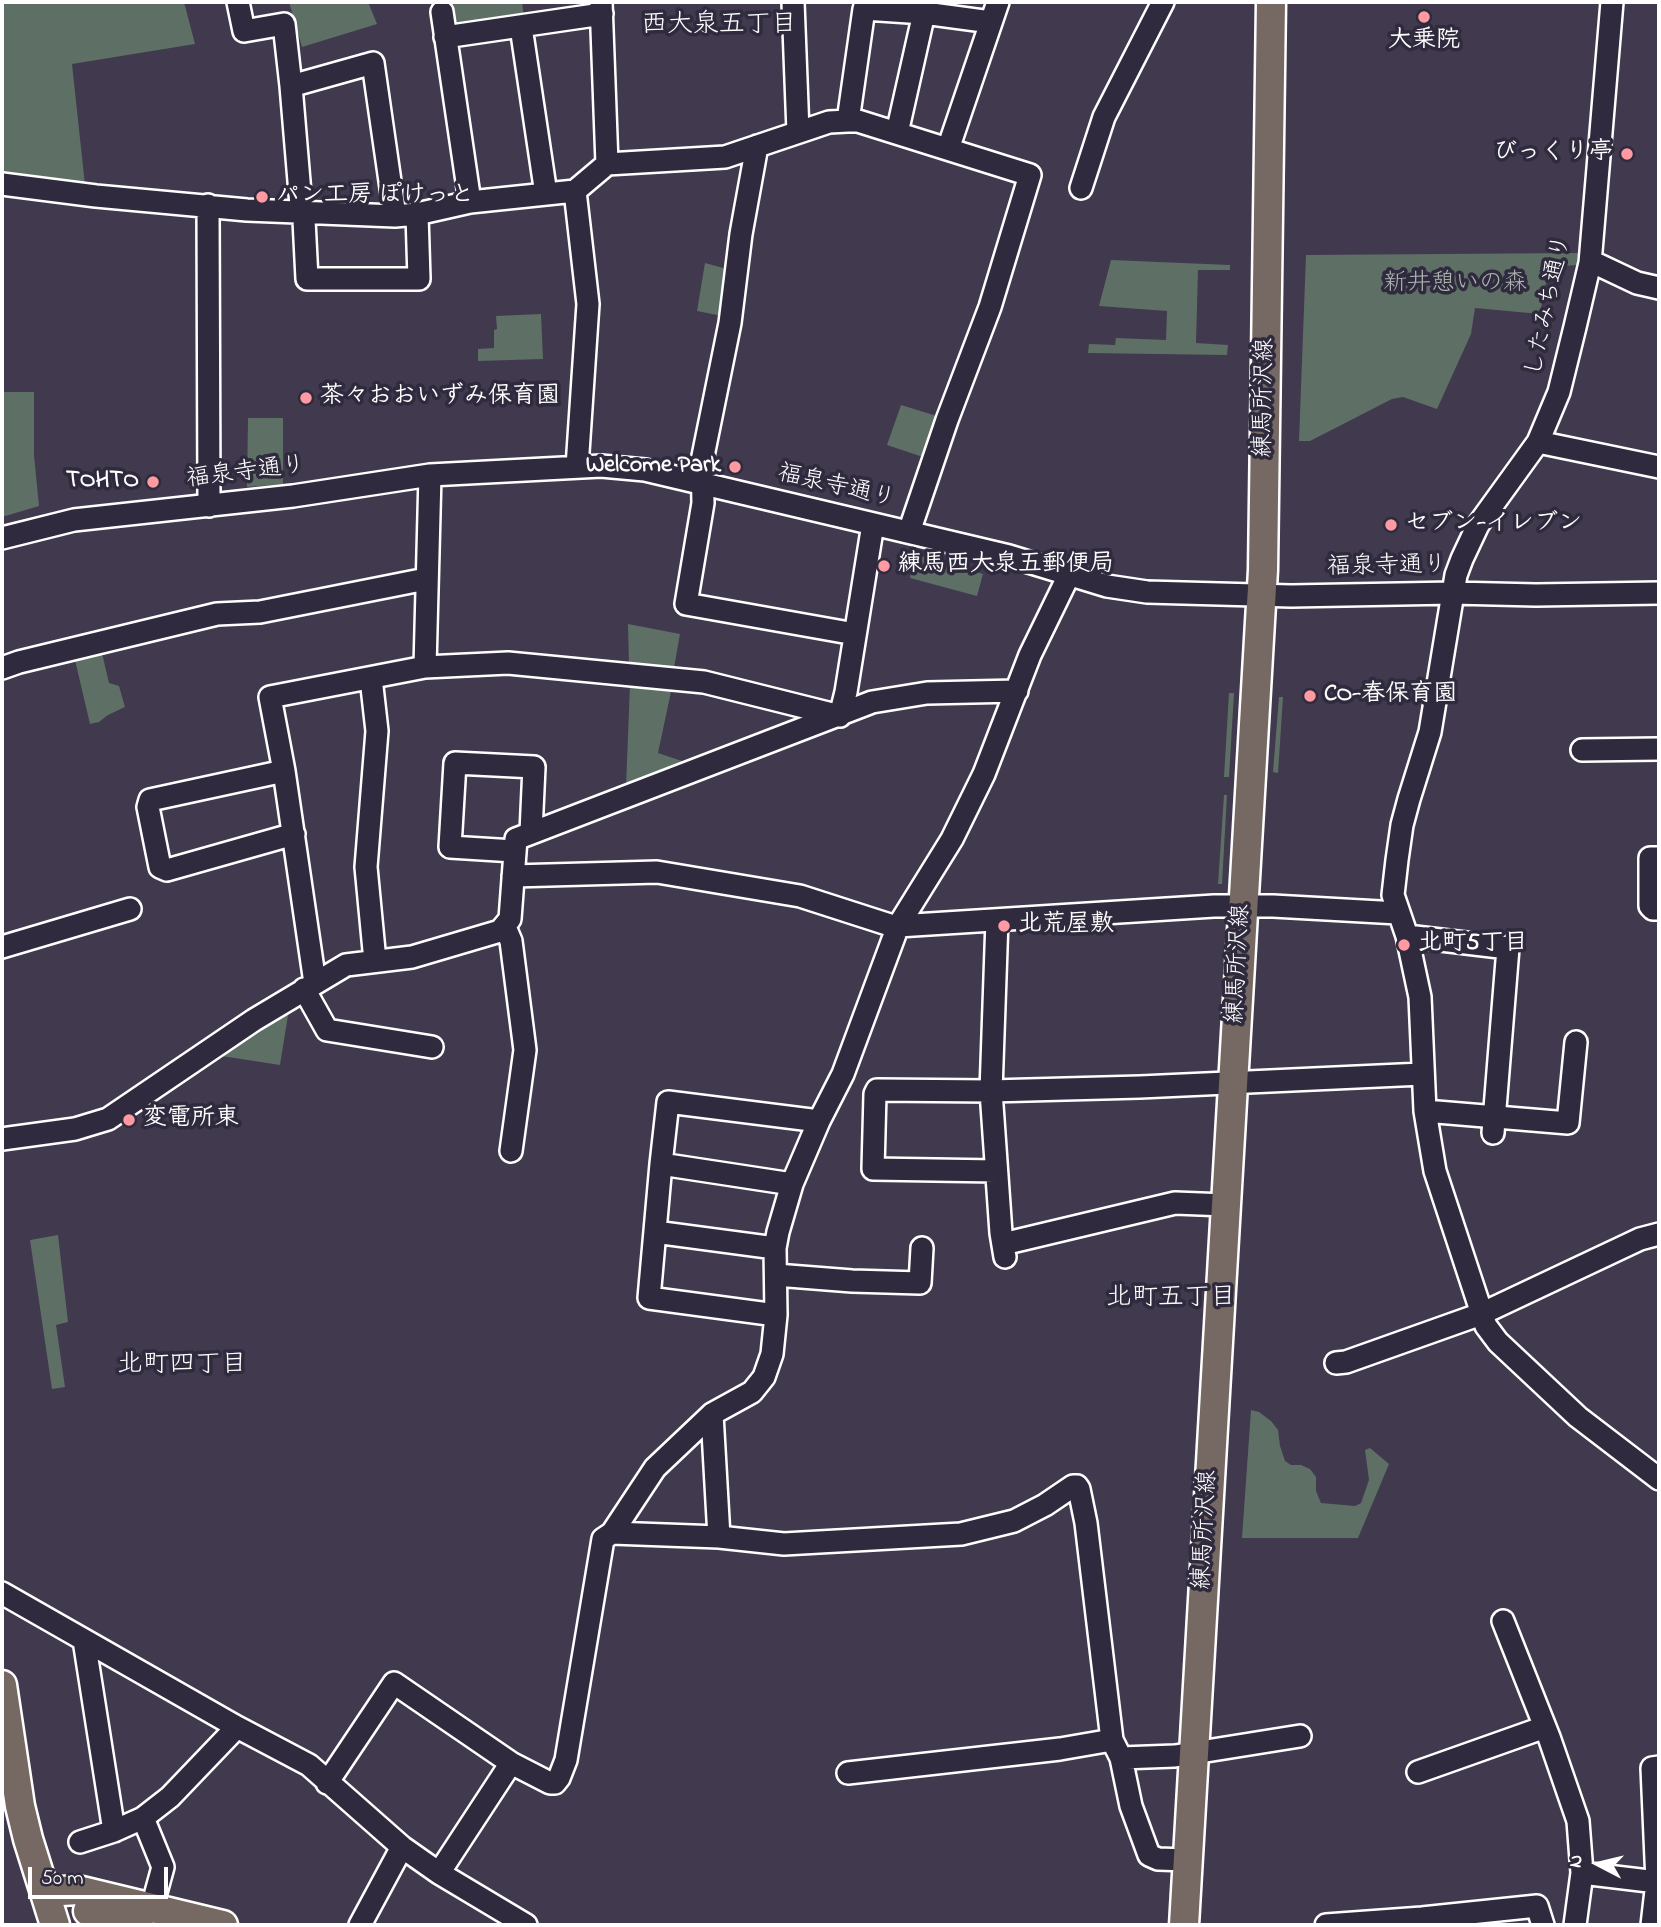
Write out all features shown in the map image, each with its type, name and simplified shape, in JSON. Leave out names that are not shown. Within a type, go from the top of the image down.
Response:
[{"type":"main road","name":"練馬所沢線","points":[[1184,1925],[1262,596],[1270,2]]},
{"type":"main road","points":[[2,1685],[6,1747],[20,1806],[55,1925]]},
{"type":"main road","points":[[45,1892],[83,1910],[223,1925]]},
{"type":"street","points":[[238,2],[244,31],[284,24],[307,279],[419,279],[417,214]]},
{"type":"street","points":[[793,2],[798,132]]},
{"type":"street","points":[[1081,188],[1104,117],[1163,2]]},
{"type":"street","name":"したみち通り","points":[[1612,2],[1590,263],[1559,392],[1538,442],[1478,525],[1462,559],[1453,593],[1430,732],[1402,825],[1394,895],[1420,997],[1424,1111],[1435,1171],[1486,1326],[1498,1342],[1578,1417],[1659,1479]]},
{"type":"street","points":[[445,37],[521,26],[602,8],[607,164]]},
{"type":"street","points":[[848,121],[864,9],[924,13],[995,12],[948,149]]},
{"type":"street","points":[[442,12],[470,202]]},
{"type":"street","points":[[897,133],[924,13]]},
{"type":"street","points":[[521,26],[546,194]]},
{"type":"street","points":[[291,86],[373,63],[395,216]]},
{"type":"street","points":[[2,184],[247,210],[395,216],[470,202],[575,191],[607,164],[725,157],[830,122],[848,121],[858,121],[1030,175],[990,307],[947,420],[909,532]]},
{"type":"street","points":[[757,146],[741,234],[730,323],[702,461],[703,503],[685,604],[855,634]]},
{"type":"street","points":[[575,191],[588,304],[577,467]]},
{"type":"street","points":[[208,205],[209,506]]},
{"type":"street","points":[[1590,263],[1637,283],[1659,288]]},
{"type":"street","points":[[1538,442],[1659,467]]},
{"type":"street","name":"福泉寺通り","points":[[2,538],[74,520],[293,496],[429,475],[601,466],[645,470],[1009,556],[1107,586],[1147,592],[1262,596],[1659,593]]},
{"type":"street","points":[[425,667],[429,475]]},
{"type":"street","points":[[840,716],[873,524]]},
{"type":"street","points":[[327,1783],[394,1683],[511,1763],[550,1783],[555,1783],[559,1778],[566,1760],[603,1539],[612,1533],[654,1468],[712,1414],[752,1392],[764,1377],[772,1354],[776,1315],[775,1248],[792,1184],[843,1074],[898,926],[952,839],[984,774],[1030,655],[1069,575]]},
{"type":"street","points":[[2,668],[217,614],[260,612],[426,579]]},
{"type":"street","points":[[432,1047],[327,1030],[309,986],[294,834],[270,697],[425,667],[508,663],[704,682],[840,716]]},
{"type":"street","points":[[371,678],[377,731],[366,867],[376,961]]},
{"type":"street","points":[[2,1139],[75,1129],[108,1118],[190,1062],[346,965],[412,957],[500,931],[510,919],[516,839],[531,832],[872,702],[927,693],[1017,691]]},
{"type":"street","points":[[1582,750],[1659,749]]},
{"type":"street","points":[[514,851],[450,847],[455,763],[534,767],[531,832]]},
{"type":"street","points":[[284,771],[150,800],[148,807],[160,867],[167,870],[294,834]]},
{"type":"street","points":[[1659,858],[1650,858],[1650,906],[1659,909]]},
{"type":"street","points":[[513,877],[657,872],[800,896],[898,926],[1243,906],[1398,913]]},
{"type":"street","points":[[2,947],[130,909]]},
{"type":"street","points":[[998,920],[992,1091],[1004,1250],[1175,1203],[1226,1205]]},
{"type":"street","points":[[505,927],[511,941],[525,1050],[511,1151]]},
{"type":"street","points":[[1406,936],[1508,948],[1494,1125]]},
{"type":"street","points":[[1424,1111],[1494,1125],[1568,1123],[1576,1042]]},
{"type":"street","points":[[996,1171],[873,1169],[877,1090],[992,1091],[1140,1087],[1422,1073]]},
{"type":"street","points":[[776,1315],[649,1298],[668,1102],[819,1121]]},
{"type":"street","points":[[661,1164],[792,1184]]},
{"type":"street","points":[[655,1232],[775,1248]]},
{"type":"street","points":[[1336,1363],[1346,1363],[1481,1314],[1640,1238],[1659,1234]]},
{"type":"street","points":[[776,1275],[920,1283],[922,1248]]},
{"type":"street","points":[[712,1414],[719,1537]]},
{"type":"street","points":[[612,1533],[719,1537],[784,1544],[961,1534],[1014,1521],[1077,1486],[1086,1523],[1116,1749],[1131,1806],[1149,1855],[1158,1859],[1187,1860]]},
{"type":"street","points":[[2,1593],[309,1765],[402,1847],[522,1924]]},
{"type":"street","points":[[1503,1622],[1545,1727],[1578,1821],[1582,1873],[1575,1925]]},
{"type":"street","points":[[84,1640],[114,1830]]},
{"type":"street","points":[[80,1842],[143,1818],[170,1797],[237,1727]]},
{"type":"street","points":[[1418,1772],[1545,1727]]},
{"type":"street","points":[[848,1773],[1059,1749],[1116,1749],[1175,1756],[1300,1736]]},
{"type":"street","points":[[439,1873],[511,1763]]},
{"type":"street","points":[[1653,1925],[1657,1882],[1652,1768],[1659,1768]]},
{"type":"street","points":[[143,1818],[163,1867],[146,1916]]},
{"type":"street","points":[[360,1925],[402,1847]]},
{"type":"street","points":[[1582,1873],[1657,1882]]},
{"type":"street","points":[[1326,1925],[1537,1906],[1544,1925]]},
{"type":"green space","points":[[2,2],[184,2],[195,44],[72,64],[85,185],[2,174]]},
{"type":"green space","points":[[289,2],[368,2],[377,24],[302,47]]},
{"type":"green space","points":[[522,2],[524,18],[461,29],[454,23],[450,4]]},
{"type":"green space","name":"新井憩いの森","points":[[1578,253],[1577,265],[1549,267],[1540,314],[1475,308],[1471,334],[1437,409],[1403,397],[1392,399],[1310,441],[1299,441],[1306,255]]},
{"type":"green space","points":[[1111,260],[1230,265],[1230,270],[1198,270],[1196,343],[1228,345],[1227,355],[1088,353],[1089,344],[1115,345],[1116,338],[1166,340],[1167,311],[1099,306]]},
{"type":"green space","points":[[705,263],[727,269],[722,316],[697,311]]},
{"type":"green space","points":[[541,314],[543,359],[478,361],[478,349],[494,348],[496,316]]},
{"type":"green space","points":[[2,392],[34,392],[34,455],[39,506],[2,517]]},
{"type":"green space","points":[[901,405],[940,417],[926,458],[887,445]]},
{"type":"green space","points":[[248,418],[283,418],[283,484],[247,487]]},
{"type":"green space","points":[[914,554],[983,574],[977,596],[910,578]]},
{"type":"green space","points":[[628,624],[680,634],[674,668],[629,666]]},
{"type":"green space","points":[[101,649],[109,683],[119,686],[125,707],[99,722],[90,724],[74,656]]},
{"type":"green space","points":[[630,684],[672,687],[658,753],[691,764],[626,787]]},
{"type":"green space","points":[[1229,693],[1234,693],[1229,777],[1224,777]]},
{"type":"green space","points":[[1279,697],[1283,697],[1278,773],[1273,772]]},
{"type":"green space","points":[[1224,795],[1227,795],[1222,884],[1218,884]]},
{"type":"green space","points":[[289,1009],[280,1065],[215,1055]]},
{"type":"green space","points":[[58,1235],[68,1322],[56,1325],[65,1387],[52,1389],[30,1240]]},
{"type":"green space","points":[[1251,1410],[1259,1412],[1278,1430],[1285,1461],[1310,1469],[1316,1477],[1316,1491],[1321,1503],[1355,1506],[1361,1503],[1369,1480],[1365,1450],[1370,1448],[1389,1464],[1358,1538],[1242,1538]]},
{"type":"place","name":"大乗院","points":[[1424,17]]},
{"type":"place","name":"びっくり亭","points":[[1627,154]]},
{"type":"place","name":"パン工房 ぽけっと","points":[[262,197]]},
{"type":"place","name":"茶々おおいずみ保育園","points":[[306,398]]},
{"type":"place","name":"Welcome Park","points":[[735,467]]},
{"type":"place","name":"TOHTO","points":[[153,482]]},
{"type":"place","name":"セブン-イレブン","points":[[1391,525]]},
{"type":"place","name":"練馬西大泉五郵便局","points":[[884,566]]},
{"type":"place","name":"CO-春保育園","points":[[1310,696]]},
{"type":"place","name":"北荒屋敷","points":[[1004,926]]},
{"type":"place","name":"北町5丁目","points":[[1404,945]]},
{"type":"place","name":"変電所東","points":[[129,1120]]},
{"type":"district","name":"西大泉五丁目","points":[[719,27]]},
{"type":"district","name":"北町五丁目","points":[[1171,1300]]},
{"type":"district","name":"北町四丁目","points":[[182,1367]]}]
